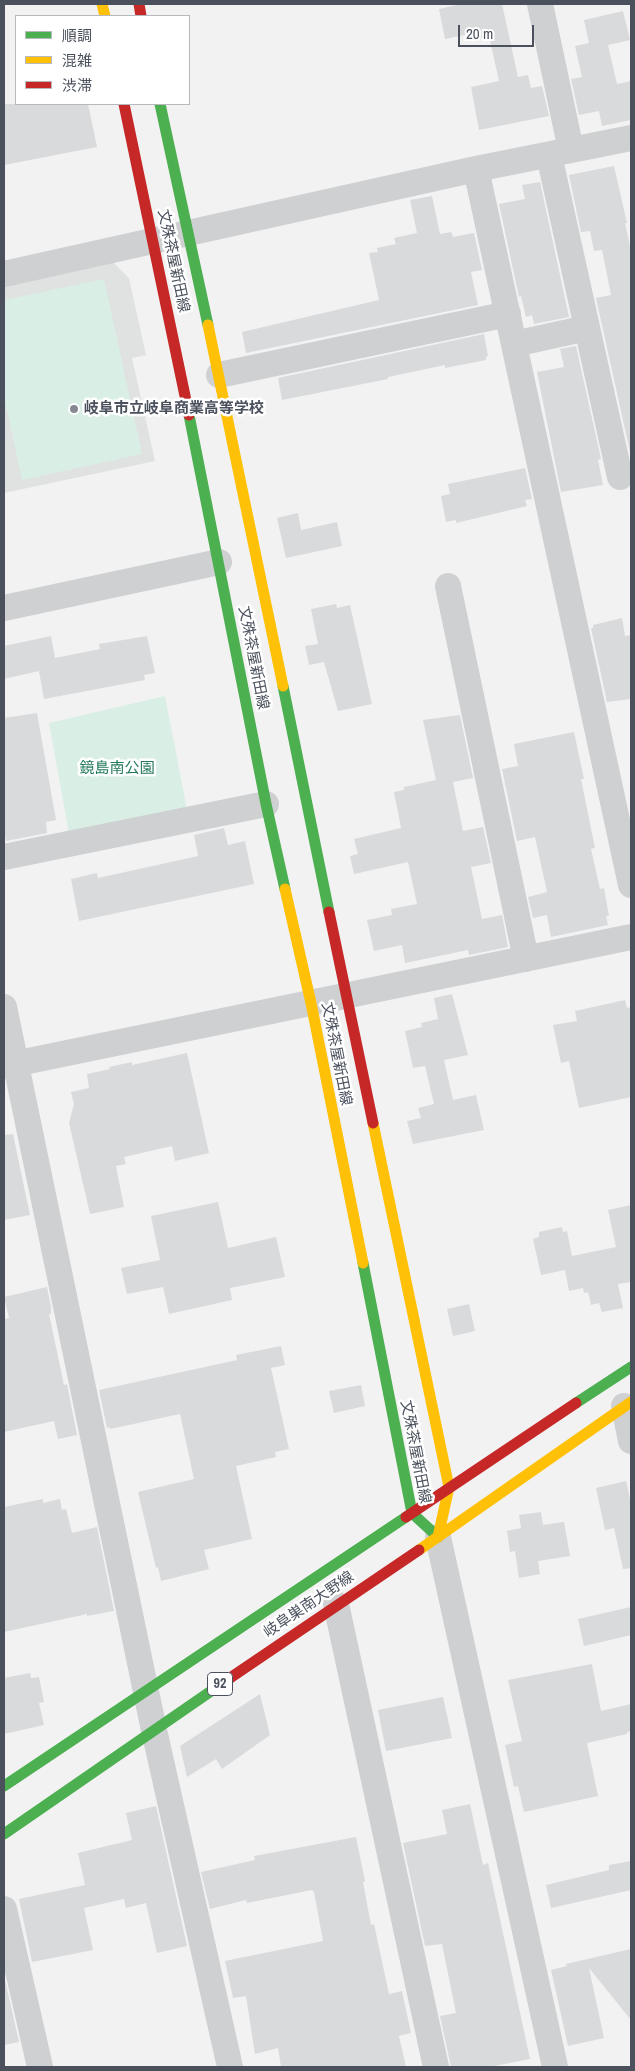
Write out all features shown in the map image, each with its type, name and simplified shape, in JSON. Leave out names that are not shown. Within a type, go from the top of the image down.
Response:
[{"type":"main road","name":"文殊茶屋新田線","points":[[124,105],[219,562],[266,804],[311,1003],[412,1513],[438,1537]]},
{"type":"main road","name":"文殊茶屋新田線","points":[[160,105],[219,375],[449,1487],[438,1537]]},
{"type":"main road","name":"岐阜巣南大野線","points":[[4,1786],[631,1366]]},
{"type":"main road","name":"岐阜巣南大野線","points":[[4,1834],[336,1604],[438,1537],[628,1404]]},
{"type":"street","points":[[540,4],[587,328],[620,477]]},
{"type":"street","points":[[4,274],[476,169],[631,138]]},
{"type":"street","points":[[476,169],[631,885]]},
{"type":"street","points":[[219,375],[508,314]]},
{"type":"street","points":[[514,344],[587,328]]},
{"type":"street","points":[[4,608],[219,562]]},
{"type":"street","points":[[448,586],[526,958]]},
{"type":"street","points":[[4,857],[266,804]]},
{"type":"street","points":[[10,1065],[631,937]]},
{"type":"street","points":[[4,1007],[10,1065],[154,1730],[230,2067]]},
{"type":"street","points":[[628,1404],[631,1441]]},
{"type":"street","points":[[438,1537],[555,2067]]},
{"type":"street","points":[[336,1604],[436,2067]]},
{"type":"street","points":[[4,1909],[40,2067]]},
{"type":"shaded area","name":"岐阜市立岐阜商業高等学校","points":[[112,261],[129,278],[146,355],[132,358],[155,461],[4,493],[4,283]]},
{"type":"green space","name":"岐阜市立岐阜商業高等学校","points":[[104,279],[142,454],[22,480],[4,396],[4,300]]},
{"type":"green space","name":"鏡島南公園","points":[[165,696],[188,815],[70,839],[49,723]]},
{"type":"building","points":[[462,4],[502,4],[518,77],[528,75],[531,88],[542,86],[549,116],[479,130],[471,87],[499,81],[489,36],[480,38],[479,32],[445,39],[439,9]]},
{"type":"building","points":[[623,11],[630,40],[608,45],[617,84],[631,81],[631,120],[602,126],[599,111],[579,115],[571,79],[582,77],[575,46],[589,43],[584,20]]},
{"type":"building","points":[[4,104],[88,105],[97,147],[4,165]]},
{"type":"building","points":[[614,166],[627,223],[625,223],[631,251],[630,452],[596,298],[611,295],[602,250],[594,251],[590,231],[581,232],[569,175]]},
{"type":"building","points":[[540,182],[569,317],[534,324],[532,315],[526,317],[521,296],[519,297],[499,204],[525,199],[522,185]]},
{"type":"building","points":[[432,196],[440,234],[451,232],[453,237],[474,233],[482,270],[471,272],[478,305],[246,353],[242,332],[379,300],[369,253],[378,252],[377,248],[396,244],[394,238],[417,233],[410,200]]},
{"type":"building","points":[[484,334],[488,356],[486,360],[445,368],[445,365],[388,377],[388,379],[282,400],[278,378]]},
{"type":"building","points":[[576,346],[601,459],[598,460],[603,485],[561,492],[537,372],[564,367],[560,349]]},
{"type":"building","points":[[525,468],[532,499],[525,500],[527,506],[456,523],[456,520],[446,522],[441,496],[450,494],[448,484]]},
{"type":"building","points":[[298,513],[301,530],[337,522],[342,546],[286,558],[277,518]]},
{"type":"building","points":[[336,604],[337,608],[350,605],[372,704],[338,711],[324,662],[309,665],[305,646],[318,644],[311,609]]},
{"type":"building","points":[[622,618],[625,636],[631,635],[631,699],[607,702],[591,628],[593,628],[593,625]]},
{"type":"building","points":[[51,636],[55,658],[100,649],[99,644],[147,636],[155,673],[144,675],[145,680],[44,699],[39,671],[4,679],[4,646]]},
{"type":"building","points":[[37,713],[56,820],[46,822],[47,833],[6,841],[4,832],[4,718]]},
{"type":"building","points":[[460,715],[473,778],[453,782],[463,831],[483,827],[491,863],[471,867],[482,919],[502,915],[508,947],[469,955],[468,950],[405,963],[402,945],[374,951],[367,920],[392,915],[391,909],[417,904],[408,862],[354,874],[350,856],[358,854],[354,839],[401,828],[394,792],[404,790],[404,787],[436,780],[423,720]]},
{"type":"building","points":[[574,732],[595,848],[591,849],[600,889],[604,888],[609,916],[606,916],[608,925],[551,937],[547,915],[533,918],[528,897],[547,892],[535,837],[517,841],[502,769],[518,766],[514,744]]},
{"type":"building","points":[[224,828],[228,845],[245,841],[254,884],[79,921],[71,879],[97,873],[98,878],[198,856],[194,835]]},
{"type":"building","points":[[452,994],[468,1055],[444,1060],[453,1100],[476,1095],[484,1130],[413,1144],[407,1121],[421,1118],[418,1108],[434,1104],[425,1066],[413,1068],[405,1031],[422,1027],[421,1023],[438,1019],[434,998]]},
{"type":"building","points":[[625,1000],[627,1008],[631,1007],[631,1097],[579,1108],[569,1061],[561,1063],[553,1025],[577,1021],[575,1011]]},
{"type":"building","points":[[187,1053],[209,1153],[175,1161],[172,1146],[124,1157],[126,1164],[116,1166],[124,1207],[90,1214],[69,1123],[74,1104],[71,1092],[89,1088],[87,1074],[132,1062],[132,1065]]},
{"type":"building","points":[[13,1134],[30,1215],[4,1220],[4,1135]]},
{"type":"building","points":[[218,1202],[228,1248],[276,1237],[285,1277],[230,1288],[232,1300],[169,1314],[163,1287],[127,1294],[121,1268],[160,1260],[151,1216]]},
{"type":"building","points":[[631,1205],[631,1282],[618,1284],[623,1308],[602,1312],[599,1303],[591,1305],[588,1292],[584,1293],[583,1288],[569,1291],[565,1270],[541,1275],[533,1239],[539,1237],[539,1232],[562,1227],[563,1232],[567,1231],[572,1256],[616,1247],[608,1210]]},
{"type":"building","points":[[47,1287],[51,1307],[51,1314],[49,1314],[64,1385],[67,1384],[77,1435],[58,1439],[54,1421],[4,1432],[4,1319],[9,1318],[4,1297]]},
{"type":"building","points":[[469,1304],[475,1331],[453,1336],[447,1309]]},
{"type":"building","points":[[281,1346],[285,1365],[271,1368],[289,1449],[275,1452],[276,1457],[236,1466],[252,1539],[204,1550],[209,1569],[161,1581],[158,1567],[156,1568],[138,1492],[194,1479],[180,1414],[110,1429],[109,1427],[107,1428],[99,1390],[237,1360],[236,1355]]},
{"type":"building","points":[[361,1385],[365,1406],[334,1413],[329,1391]]},
{"type":"building","points":[[626,1481],[631,1504],[631,1568],[623,1569],[614,1528],[605,1530],[596,1488]]},
{"type":"building","points":[[43,1499],[43,1503],[60,1499],[62,1510],[66,1509],[72,1533],[97,1527],[114,1611],[87,1616],[87,1614],[4,1632],[4,1507]]},
{"type":"building","points":[[541,1512],[543,1525],[564,1522],[570,1556],[538,1561],[540,1574],[519,1578],[515,1551],[510,1552],[507,1531],[521,1528],[519,1515]]},
{"type":"building","points":[[631,1607],[631,1635],[584,1646],[578,1619]]},
{"type":"building","points":[[592,1664],[601,1711],[631,1704],[631,1731],[627,1732],[627,1734],[587,1743],[598,1796],[524,1812],[518,1786],[514,1787],[505,1745],[522,1741],[508,1680]]},
{"type":"building","points":[[30,1673],[31,1678],[39,1677],[44,1702],[39,1703],[44,1725],[4,1734],[4,1678]]},
{"type":"building","points":[[260,1694],[270,1735],[222,1769],[216,1759],[187,1777],[180,1746]]},
{"type":"building","points":[[443,1697],[452,1738],[386,1751],[378,1710]]},
{"type":"building","points":[[470,1804],[483,1865],[488,1863],[530,2059],[489,2067],[451,2067],[440,2016],[456,2013],[442,1944],[425,1946],[403,1843],[447,1834],[442,1810]]},
{"type":"building","points":[[156,1806],[187,1946],[157,1953],[146,1903],[126,1908],[124,1899],[84,1908],[93,1950],[32,1962],[19,1899],[85,1885],[78,1853],[132,1840],[126,1813]]},
{"type":"building","points":[[356,1837],[371,1925],[374,1924],[389,1994],[402,1991],[411,2033],[399,2036],[406,2067],[281,2067],[278,2048],[255,2054],[246,1996],[233,1998],[225,1961],[323,1941],[314,1892],[312,1890],[247,1903],[246,1900],[210,1909],[201,1872],[255,1860],[254,1856]]},
{"type":"building","points":[[631,1861],[631,1890],[551,1908],[546,1885],[609,1870],[609,1865]]},
{"type":"building","points":[[631,1949],[631,2020],[589,1968],[604,2038],[568,2046],[551,1970],[567,1966],[566,1964]]},
{"type":"building","points":[[4,1975],[19,2042],[4,2045]]},
{"type":"traffic: fast","points":[[160,105],[208,325]]},
{"type":"traffic: fast","points":[[189,415],[266,804],[285,889]]},
{"type":"traffic: fast","points":[[283,686],[329,912]]},
{"type":"traffic: fast","points":[[363,1263],[412,1513],[438,1537]]},
{"type":"traffic: fast","points":[[576,1403],[631,1367]]},
{"type":"traffic: fast","points":[[4,1786],[406,1517]]},
{"type":"traffic: fast","points":[[4,1834],[230,1678]]},
{"type":"traffic: slow","points":[[102,4],[105,15]]},
{"type":"traffic: slow","points":[[208,325],[283,686]]},
{"type":"traffic: slow","points":[[285,889],[311,1003],[363,1263]]},
{"type":"traffic: slow","points":[[373,1123],[449,1487],[438,1537]]},
{"type":"traffic: slow","points":[[419,1550],[631,1402]]},
{"type":"traffic: jam","points":[[139,4],[141,15]]},
{"type":"traffic: jam","points":[[124,105],[189,415]]},
{"type":"traffic: jam","points":[[329,912],[373,1123]]},
{"type":"traffic: jam","points":[[406,1517],[576,1403]]},
{"type":"traffic: jam","points":[[230,1678],[419,1550]]},
{"type":"place","name":"岐阜市立岐阜商業高等学校","points":[[74,409]]}]
